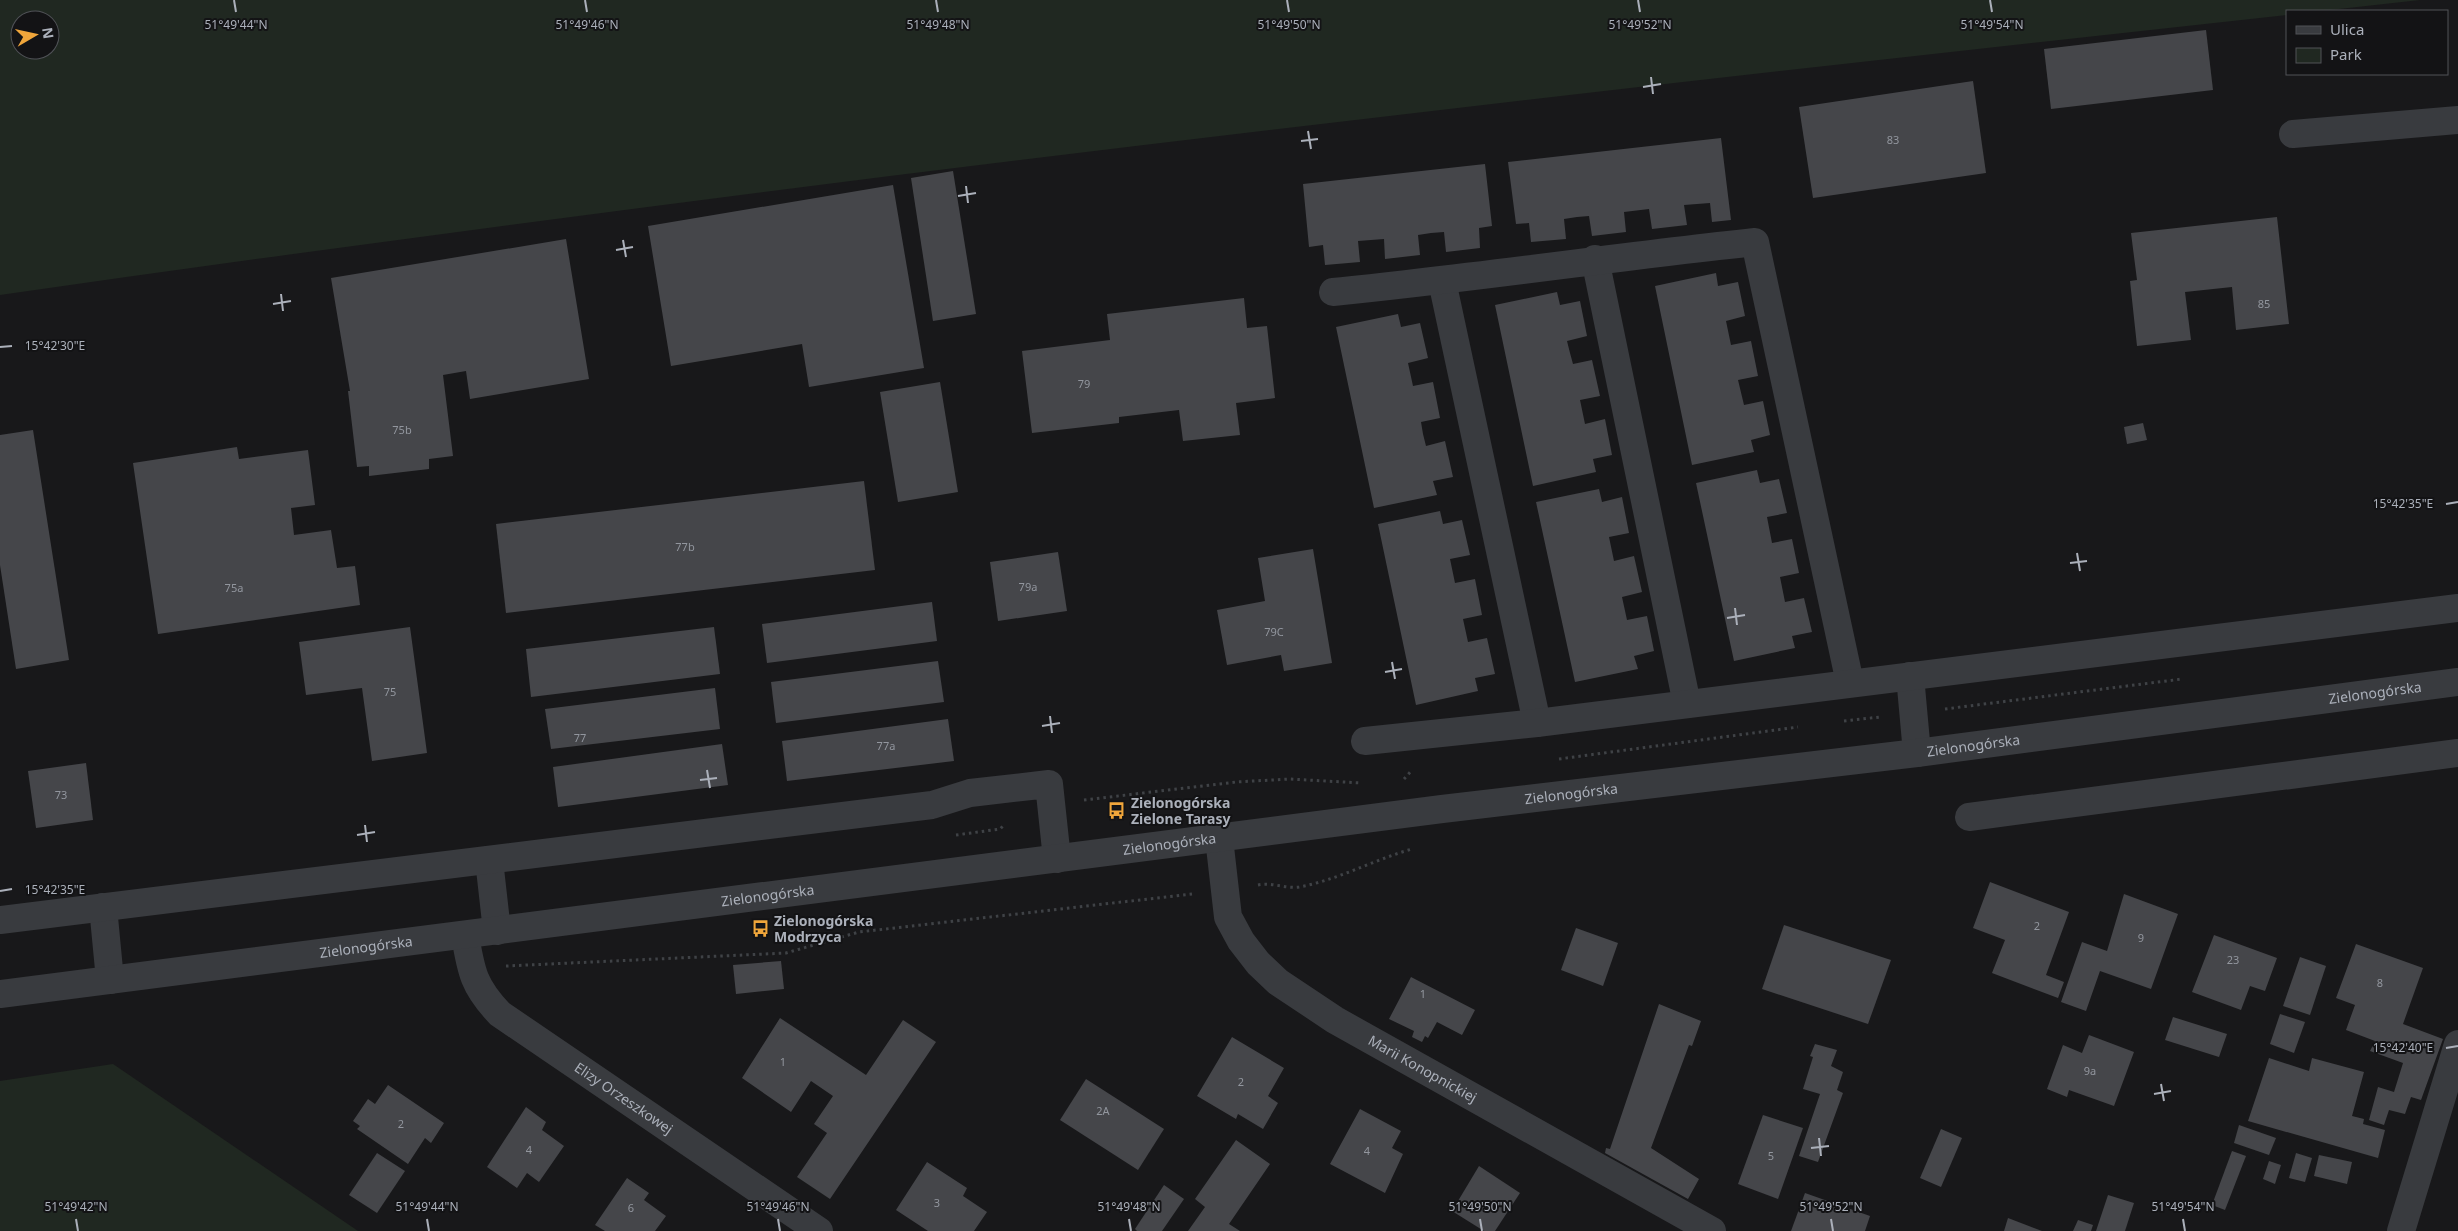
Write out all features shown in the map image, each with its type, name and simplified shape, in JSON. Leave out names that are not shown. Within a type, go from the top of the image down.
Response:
[{"type":"street","points":[[2293,134],[2458,120]]},
{"type":"street","points":[[1333,292],[1442,281],[1595,260],[1755,242],[1850,683]]},
{"type":"street","points":[[1595,260],[1687,704]]},
{"type":"street","points":[[1442,281],[1537,723]]},
{"type":"street","points":[[1365,741],[1537,723],[2458,608]]},
{"type":"street","points":[[1910,676],[1918,753]]},
{"type":"street","name":"Zielonogórska","points":[[0,994],[465,936],[568,920],[1452,808],[1918,753],[2458,682]]},
{"type":"street","points":[[1969,817],[2458,753]]},
{"type":"street","points":[[0,920],[932,805],[970,793],[1049,784],[1053,803],[1057,859]]},
{"type":"street","name":"Marii Konopnickiej","points":[[1219,838],[1228,917],[1252,956],[1278,982],[1335,1020],[1712,1231]]},
{"type":"street","points":[[489,860],[496,931]]},
{"type":"street","points":[[103,908],[110,980]]},
{"type":"street","name":"Elizy Orzeszkowej","points":[[465,936],[470,970],[482,996],[500,1014],[819,1231]]},
{"type":"street","points":[[2401,1231],[2458,1044]]},
{"type":"path","points":[[1840,722],[2185,678]]},
{"type":"path","points":[[1556,759],[1802,726]]},
{"type":"path","points":[[1396,780],[1413,777]]},
{"type":"path","points":[[1053,803],[1236,782],[1290,779],[1364,783]]},
{"type":"path","points":[[952,835],[1000,829],[1007,823]]},
{"type":"green space","points":[[0,0],[2420,0],[2330,10],[2286,10],[2286,15],[1428,111],[856,180],[0,295]]},
{"type":"green space","points":[[113,1064],[358,1231],[0,1231],[0,1081]]},
{"type":"building","points":[[2206,30],[2213,90],[2051,109],[2044,49]]},
{"type":"building","points":[[1973,81],[1986,173],[1813,198],[1799,107]]},
{"type":"building","points":[[1721,138],[1731,220],[1712,222],[1710,203],[1684,205],[1687,225],[1652,229],[1649,209],[1624,212],[1626,232],[1592,236],[1589,216],[1577,217],[1564,219],[1566,239],[1531,242],[1529,223],[1516,224],[1508,162]]},
{"type":"building","points":[[1485,164],[1492,226],[1479,228],[1480,248],[1446,252],[1444,232],[1431,233],[1418,235],[1420,255],[1385,259],[1384,239],[1358,241],[1360,262],[1325,265],[1323,245],[1309,247],[1303,184]]},
{"type":"building","points":[[953,171],[976,314],[933,321],[911,178]]},
{"type":"building","points":[[893,185],[924,368],[809,387],[802,344],[671,366],[648,226]]},
{"type":"building","points":[[2277,217],[2289,324],[2236,330],[2232,287],[2185,292],[2191,340],[2137,346],[2130,281],[2137,280],[2131,233]]},
{"type":"building","points":[[566,239],[589,379],[470,399],[466,371],[443,375],[453,456],[429,459],[429,469],[369,476],[369,466],[357,467],[348,391],[350,391],[331,278]]},
{"type":"building","points":[[1716,273],[1718,286],[1738,282],[1745,316],[1726,321],[1731,345],[1751,341],[1758,376],[1738,380],[1744,405],[1763,401],[1770,435],[1751,440],[1754,452],[1692,465],[1655,286]]},
{"type":"building","points":[[1557,292],[1560,305],[1580,301],[1587,336],[1567,341],[1573,364],[1592,360],[1600,396],[1580,400],[1585,424],[1605,419],[1612,455],[1593,459],[1596,472],[1533,486],[1495,305]]},
{"type":"building","points":[[1244,298],[1247,328],[1267,326],[1275,398],[1236,403],[1240,435],[1183,441],[1179,410],[1119,417],[1119,423],[1032,433],[1022,351],[1110,340],[1107,314]]},
{"type":"building","points":[[1398,314],[1401,327],[1420,323],[1428,358],[1408,363],[1413,386],[1433,382],[1440,418],[1421,422],[1423,434],[1426,446],[1445,441],[1453,477],[1433,481],[1437,495],[1374,508],[1336,327]]},
{"type":"building","points":[[940,382],[958,492],[898,502],[880,392]]},
{"type":"building","points":[[2143,423],[2147,440],[2127,444],[2124,427]]},
{"type":"building","points":[[33,430],[69,660],[16,669],[0,565],[0,435]]},
{"type":"building","points":[[237,447],[239,459],[308,450],[315,505],[291,508],[294,535],[331,530],[337,568],[355,566],[360,605],[158,634],[133,463]]},
{"type":"building","points":[[1757,470],[1760,483],[1779,479],[1787,513],[1767,517],[1772,543],[1792,539],[1799,573],[1780,577],[1785,602],[1804,598],[1812,632],[1792,636],[1795,648],[1734,661],[1696,483]]},
{"type":"building","points":[[864,481],[875,570],[506,613],[496,524]]},
{"type":"building","points":[[1599,489],[1602,502],[1622,497],[1629,533],[1609,537],[1614,561],[1634,556],[1642,592],[1622,597],[1627,620],[1647,616],[1654,651],[1634,656],[1638,669],[1575,682],[1536,502]]},
{"type":"building","points":[[1440,511],[1443,524],[1462,520],[1470,555],[1450,559],[1455,583],[1475,579],[1482,615],[1463,619],[1468,642],[1487,638],[1495,674],[1475,678],[1478,691],[1416,705],[1378,524]]},
{"type":"building","points":[[1313,549],[1332,663],[1284,671],[1281,655],[1227,665],[1217,610],[1265,601],[1258,558]]},
{"type":"building","points":[[1058,552],[1067,611],[998,621],[990,562]]},
{"type":"building","points":[[932,602],[937,641],[767,663],[762,624]]},
{"type":"building","points":[[410,627],[427,753],[372,761],[362,688],[306,695],[299,642]]},
{"type":"building","points":[[714,627],[720,674],[531,697],[526,649]]},
{"type":"building","points":[[938,661],[944,702],[776,723],[771,682]]},
{"type":"building","points":[[715,688],[720,729],[551,749],[545,709]]},
{"type":"building","points":[[948,719],[954,761],[787,781],[782,741]]},
{"type":"building","points":[[722,744],[728,785],[558,807],[553,767]]},
{"type":"building","points":[[86,763],[93,820],[36,828],[28,771]]},
{"type":"building","points":[[1990,882],[2069,912],[2046,975],[2064,982],[2058,998],[1992,973],[2005,940],[1973,928]]},
{"type":"building","points":[[2124,894],[2178,914],[2151,989],[2100,971],[2086,1011],[2061,1002],[2082,942],[2107,951]]},
{"type":"building","points":[[1784,925],[1891,960],[1868,1024],[1762,989]]},
{"type":"building","points":[[1576,928],[1618,943],[1603,986],[1561,970]]},
{"type":"building","points":[[2214,935],[2277,958],[2265,991],[2250,986],[2241,1010],[2192,992]]},
{"type":"building","points":[[2356,944],[2423,968],[2403,1024],[2443,1039],[2421,1100],[2411,1097],[2405,1114],[2389,1110],[2384,1125],[2369,1120],[2378,1087],[2394,1092],[2403,1063],[2370,1051],[2375,1041],[2346,1030],[2355,1005],[2336,998]]},
{"type":"building","points":[[2300,957],[2326,966],[2310,1015],[2283,1006]]},
{"type":"building","points":[[781,961],[784,989],[736,994],[733,965]]},
{"type":"building","points":[[1411,977],[1475,1010],[1462,1035],[1437,1022],[1428,1038],[1425,1036],[1422,1042],[1412,1037],[1414,1031],[1389,1019]]},
{"type":"building","points":[[1659,1004],[1701,1021],[1692,1046],[1689,1045],[1651,1148],[1699,1179],[1688,1199],[1605,1153],[1606,1148],[1610,1149]]},
{"type":"building","points":[[2280,1014],[2305,1022],[2294,1053],[2270,1044]]},
{"type":"building","points":[[2173,1017],[2227,1034],[2219,1057],[2165,1040]]},
{"type":"building","points":[[780,1018],[866,1075],[903,1020],[936,1042],[830,1199],[797,1177],[827,1133],[814,1124],[833,1096],[811,1081],[791,1112],[742,1078]]},
{"type":"building","points":[[2089,1035],[2134,1052],[2114,1106],[2069,1090],[2067,1097],[2047,1089],[2063,1045],[2082,1053]]},
{"type":"building","points":[[1232,1037],[1284,1068],[1268,1096],[1278,1103],[1263,1129],[1238,1114],[1236,1119],[1197,1096]]},
{"type":"building","points":[[1815,1044],[1837,1050],[1831,1066],[1843,1072],[1837,1090],[1843,1093],[1818,1162],[1799,1156],[1820,1094],[1803,1089],[1813,1057],[1810,1056]]},
{"type":"building","points":[[2269,1058],[2309,1071],[2312,1058],[2364,1072],[2352,1116],[2364,1119],[2363,1124],[2385,1130],[2378,1158],[2248,1121]]},
{"type":"building","points":[[1086,1079],[1164,1129],[1138,1170],[1060,1120]]},
{"type":"building","points":[[388,1085],[444,1123],[431,1143],[425,1138],[408,1164],[357,1129],[360,1126],[353,1121],[368,1099],[375,1104]]},
{"type":"building","points":[[526,1107],[546,1122],[542,1130],[564,1146],[539,1182],[527,1173],[517,1188],[487,1167]]},
{"type":"building","points":[[1360,1109],[1401,1131],[1392,1148],[1403,1154],[1385,1193],[1330,1164]]},
{"type":"building","points":[[1763,1115],[1803,1128],[1778,1199],[1738,1184]]},
{"type":"building","points":[[2239,1125],[2276,1138],[2269,1155],[2234,1143]]},
{"type":"building","points":[[1941,1129],[1962,1138],[1941,1187],[1920,1178]]},
{"type":"building","points":[[1236,1140],[1270,1164],[1229,1224],[1240,1231],[1188,1231],[1205,1207],[1195,1199]]},
{"type":"building","points":[[2232,1151],[2246,1156],[2225,1210],[2212,1205]]},
{"type":"building","points":[[377,1153],[405,1171],[377,1213],[349,1195]]},
{"type":"building","points":[[2296,1153],[2312,1158],[2305,1182],[2289,1178]]},
{"type":"building","points":[[2319,1155],[2352,1162],[2347,1184],[2314,1176]]},
{"type":"building","points":[[2269,1161],[2281,1165],[2275,1184],[2263,1179]]},
{"type":"building","points":[[927,1162],[967,1188],[963,1196],[987,1212],[974,1231],[928,1231],[896,1210]]},
{"type":"building","points":[[1479,1166],[1520,1193],[1495,1231],[1484,1231],[1452,1211]]},
{"type":"building","points":[[627,1178],[649,1193],[644,1200],[666,1216],[655,1231],[605,1231],[595,1225]]},
{"type":"building","points":[[1164,1185],[1184,1199],[1162,1231],[1137,1231],[1135,1229]]},
{"type":"building","points":[[1805,1193],[1870,1216],[1865,1231],[1791,1231]]},
{"type":"building","points":[[2108,1195],[2134,1203],[2125,1231],[2096,1231]]},
{"type":"building","points":[[2008,1218],[2042,1231],[2004,1231]]},
{"type":"building","points":[[2078,1220],[2093,1225],[2091,1231],[2073,1231]]},
{"type":"place","name":"Zielonogórska Zielone Tarasy","points":[[1117,811]]},
{"type":"place","name":"Zielonogórska Modrzyca","points":[[760,929]]}]
